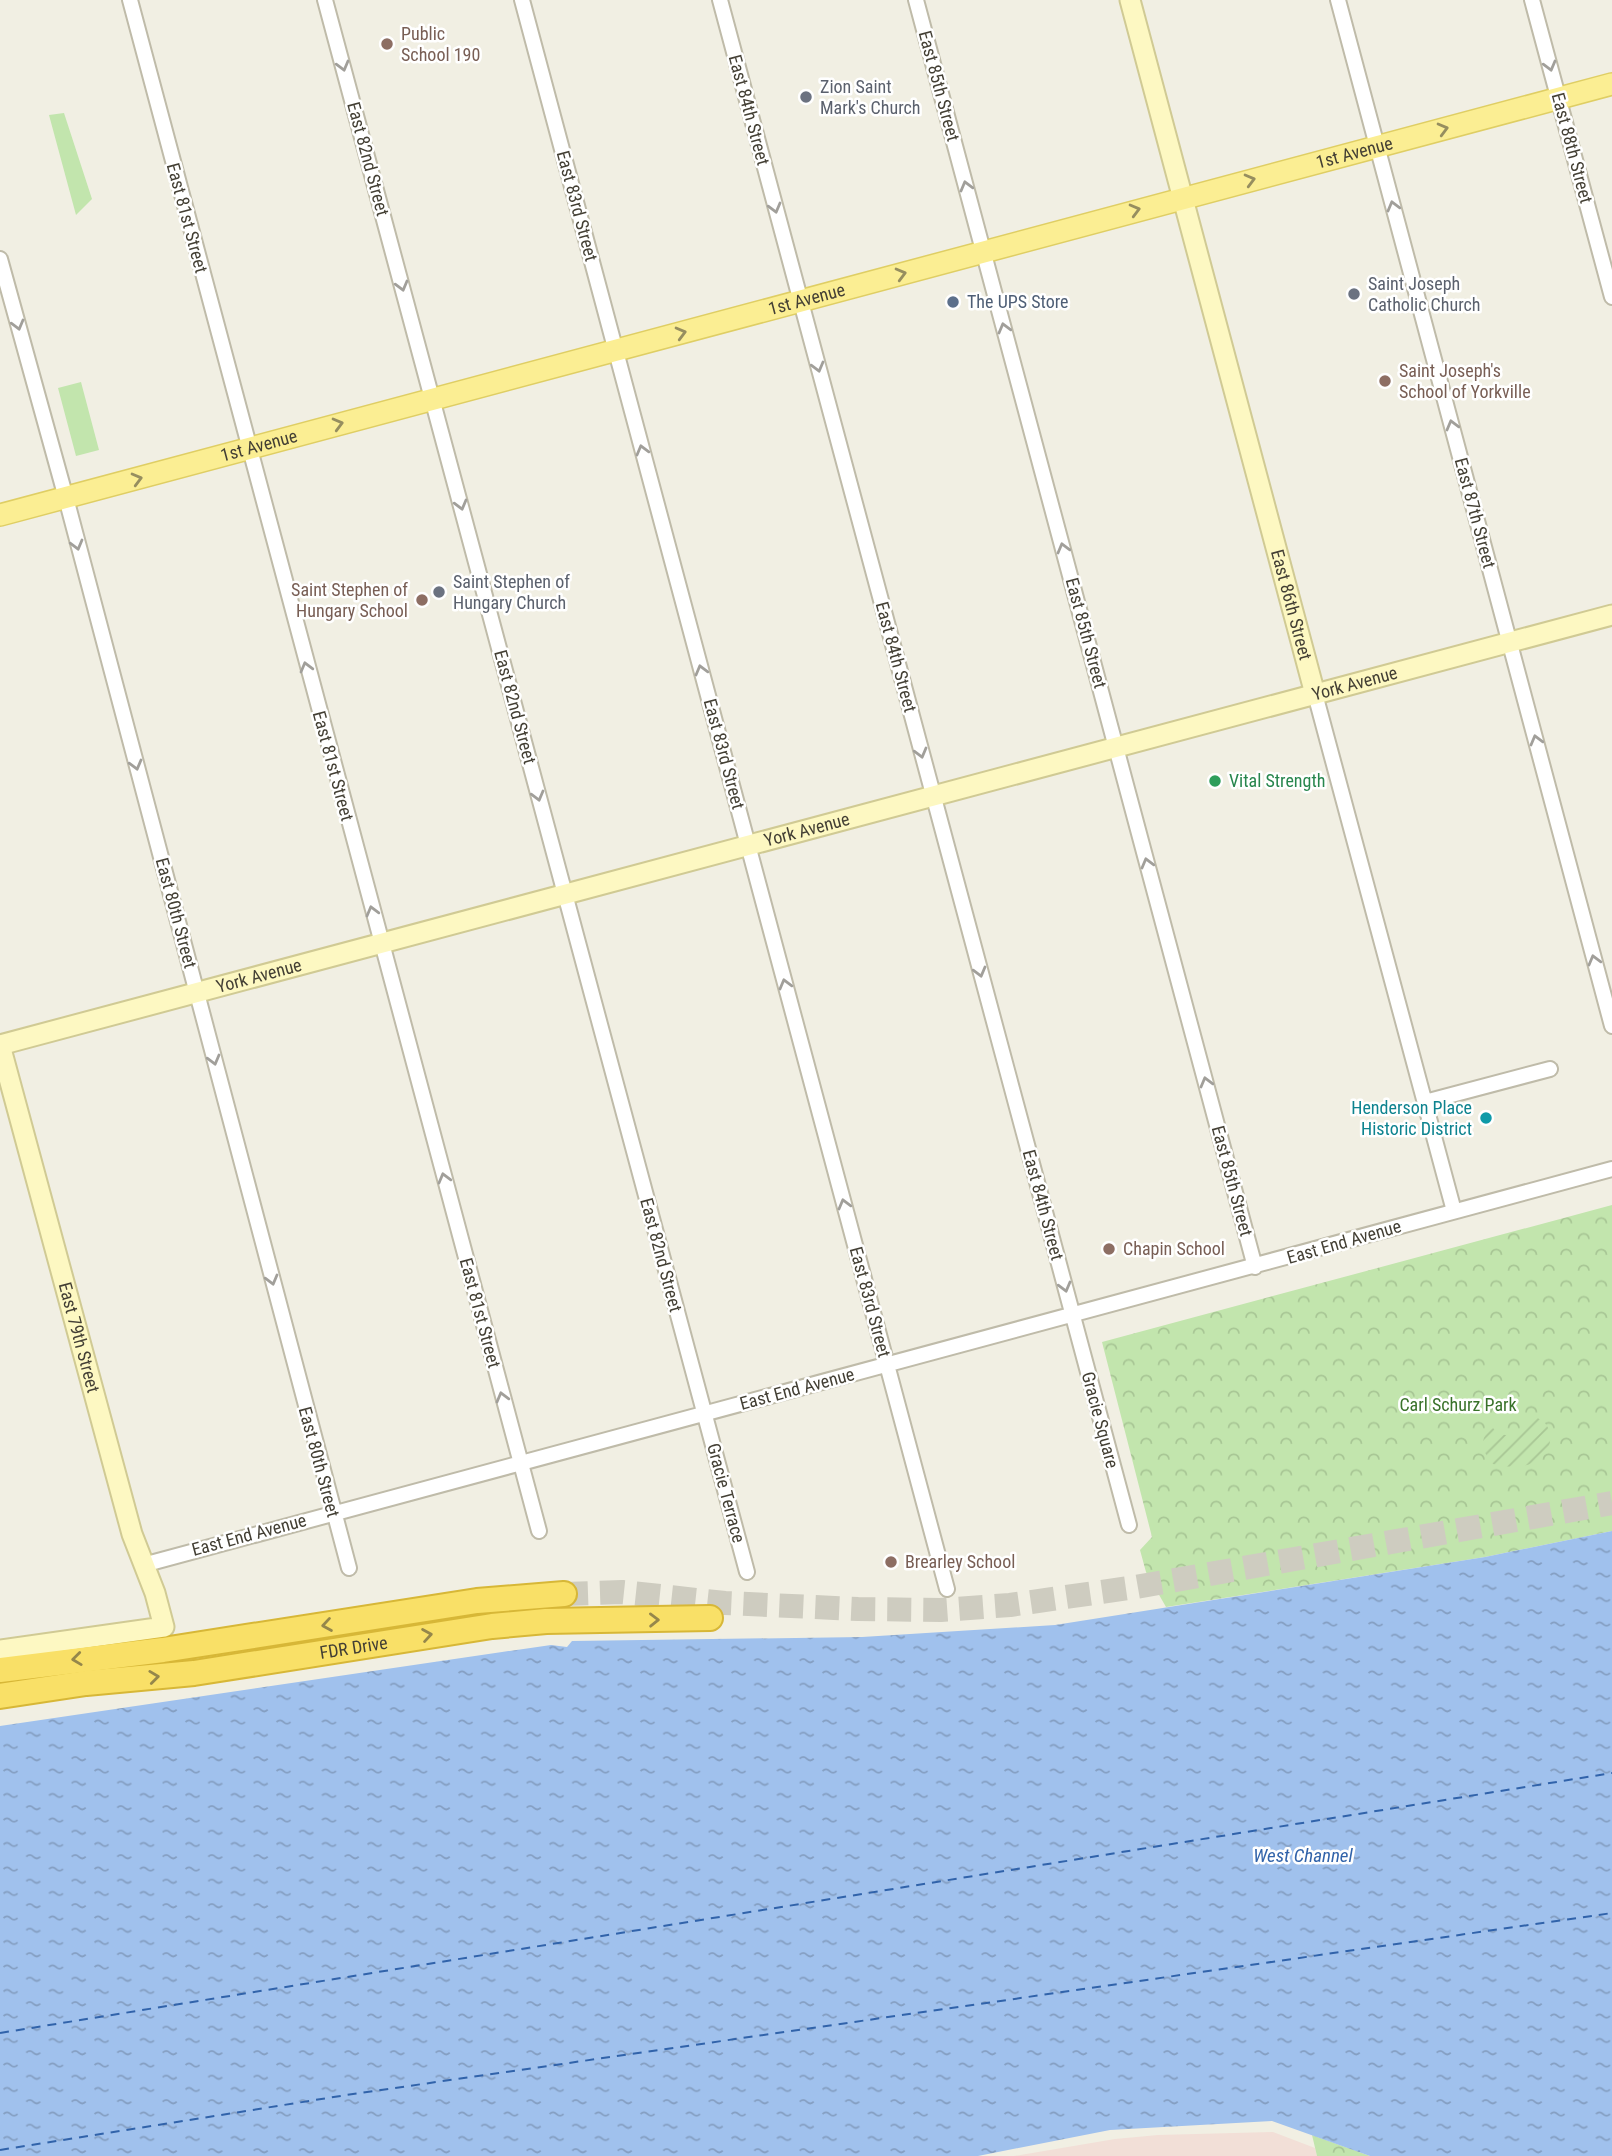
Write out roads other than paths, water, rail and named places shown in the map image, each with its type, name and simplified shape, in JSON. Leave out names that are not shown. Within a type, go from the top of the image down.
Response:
[{"type":"highway","name":"FDR Drive","points":[[0,1670],[163,1650],[477,1601],[564,1594]]},
{"type":"highway","name":"FDR Drive","points":[[0,1696],[86,1683],[194,1673],[492,1626],[546,1621],[710,1618]]},
{"type":"main road","name":"East 86th Street","points":[[1130,0],[1315,694]]},
{"type":"main road","name":"1st Avenue","points":[[0,515],[1612,84]]},
{"type":"main road","name":"York Avenue","points":[[0,1045],[1612,615]]},
{"type":"main road","name":"East 79th Street","points":[[0,1045],[128,1520],[155,1593],[164,1628],[0,1650]]},
{"type":"street","name":"East 81st Street","points":[[130,0],[539,1531]]},
{"type":"street","name":"East 82nd Street","points":[[325,0],[704,1414]]},
{"type":"street","name":"East 83rd Street","points":[[522,0],[947,1590]]},
{"type":"street","name":"East 84th Street","points":[[720,0],[1073,1315]]},
{"type":"street","name":"East 85th Street","points":[[916,0],[1255,1267]]},
{"type":"street","name":"East 87th Street","points":[[1338,0],[1612,1026]]},
{"type":"street","name":"East 88th Street","points":[[1532,0],[1612,297]]},
{"type":"street","name":"East 80th Street","points":[[0,259],[66,498],[349,1568]]},
{"type":"street","name":"East 86th Street","points":[[1315,694],[1454,1211]]},
{"type":"street","points":[[1425,1102],[1550,1069]]},
{"type":"street","name":"East End Avenue","points":[[143,1565],[1612,1169]]},
{"type":"street","name":"Gracie Square","points":[[1073,1315],[1129,1525]]},
{"type":"street","name":"Gracie Terrace","points":[[704,1414],[747,1572]]},
{"type":"water","name":"West Channel","points":[[1612,1531],[1612,2156],[1370,2156],[1272,2121],[1110,2130],[978,2156],[0,2156],[0,1726],[551,1645],[567,1647],[572,1641],[862,1637],[1055,1625],[1485,1557]]},
{"type":"tunnel","points":[[564,1594],[622,1592],[725,1603],[858,1609],[941,1610],[1010,1605],[1136,1587],[1612,1503]]},
{"type":"place","name":"Public School 190","points":[[387,44]]},
{"type":"place","name":"Zion Saint Mark's Church","points":[[806,97]]},
{"type":"place","name":"Saint Joseph Catholic Church","points":[[1354,294]]},
{"type":"place","name":"The UPS Store","points":[[953,302]]},
{"type":"place","name":"Saint Joseph's School of Yorkville","points":[[1385,381]]},
{"type":"place","name":"Saint Stephen of Hungary Church","points":[[439,592]]},
{"type":"place","name":"Saint Stephen of Hungary School","points":[[422,600]]},
{"type":"place","name":"Vital Strength","points":[[1215,781]]},
{"type":"place","name":"Henderson Place Historic District","points":[[1486,1118]]},
{"type":"place","name":"Chapin School","points":[[1109,1249]]},
{"type":"place","name":"Brearley School","points":[[891,1562]]},
{"type":"park label","name":"Carl Schurz Park","points":[[1458,1405]]}]
